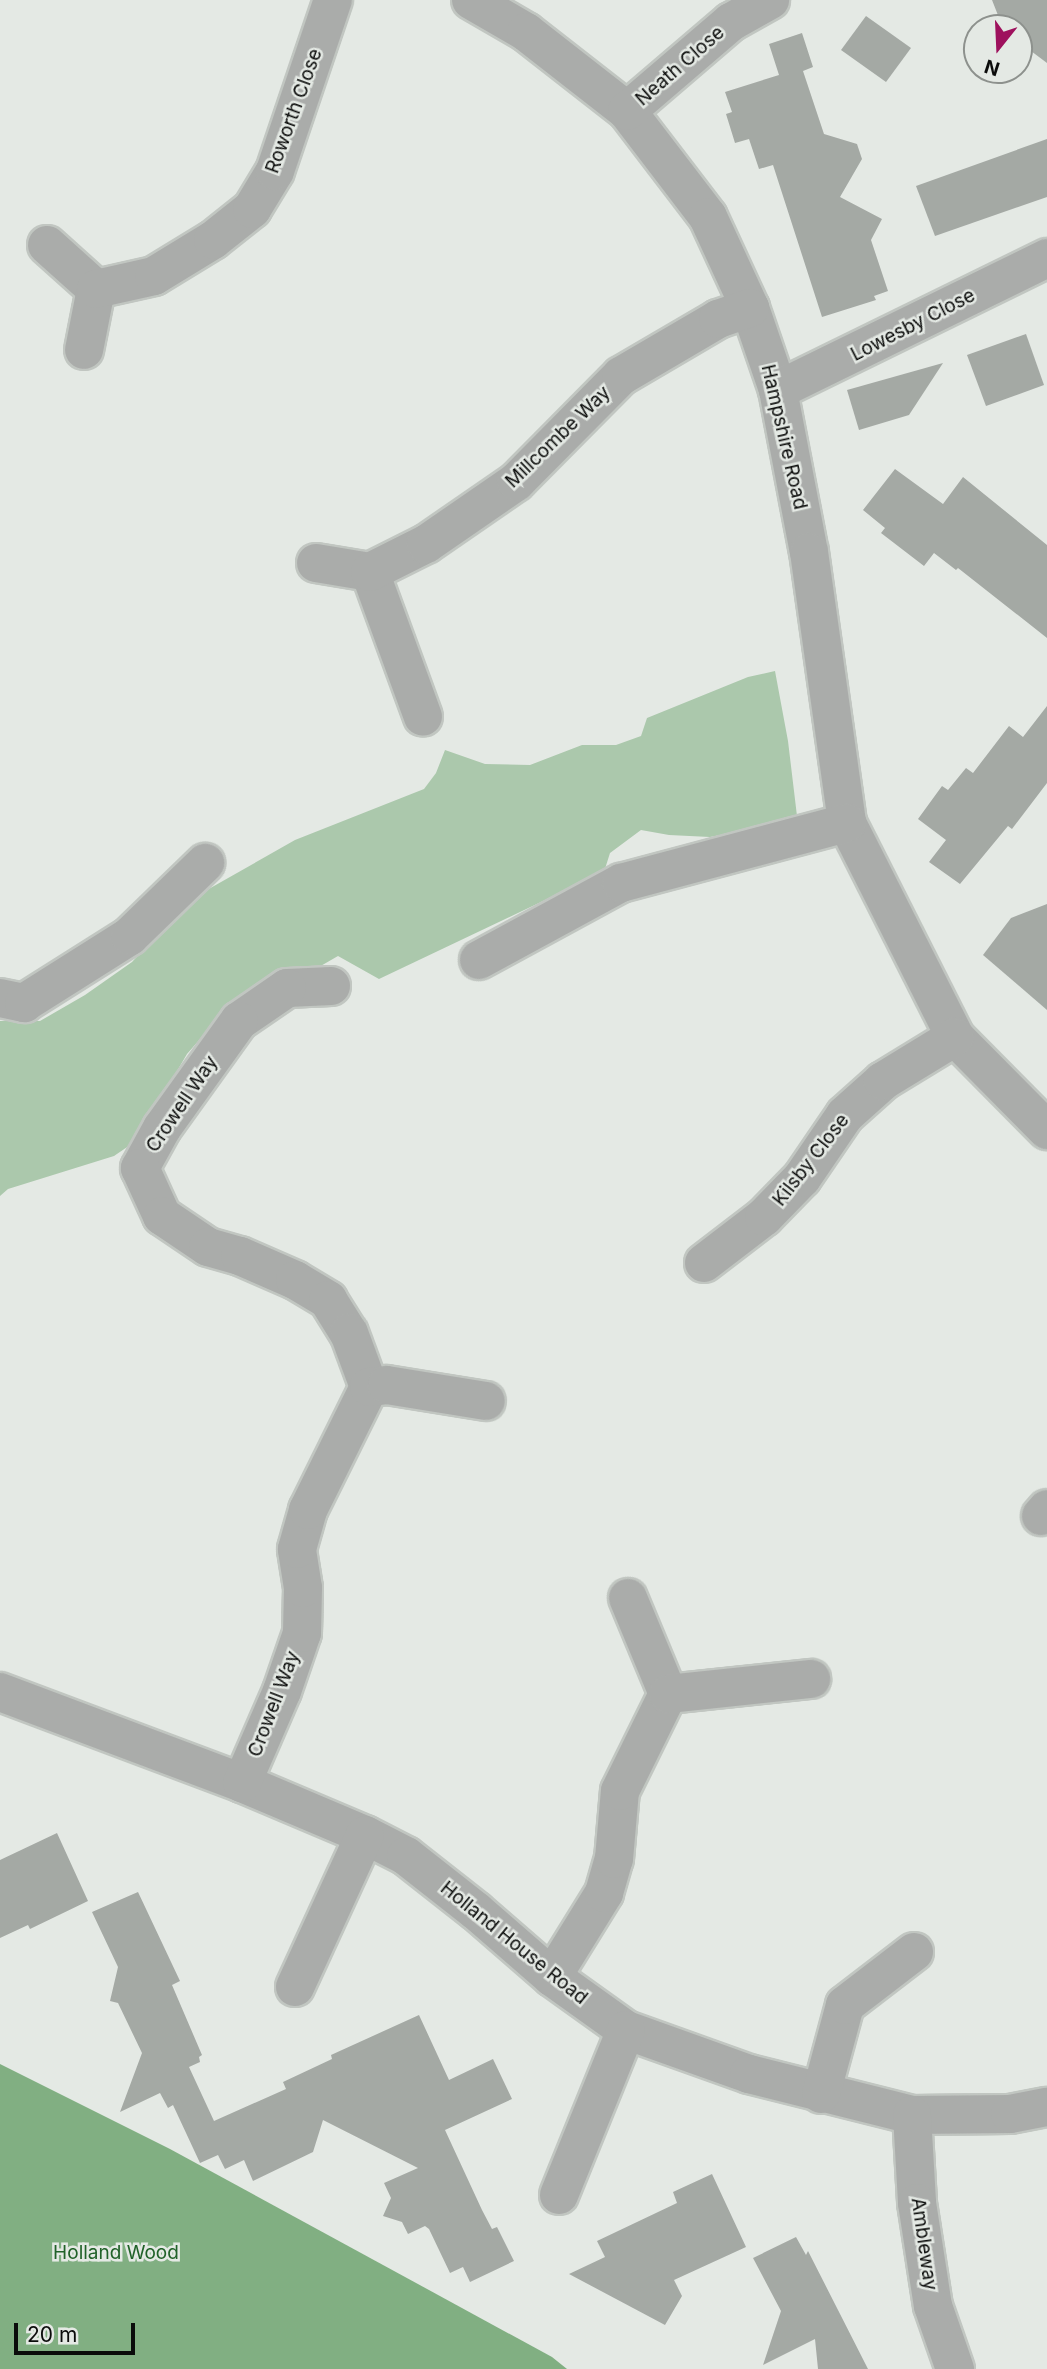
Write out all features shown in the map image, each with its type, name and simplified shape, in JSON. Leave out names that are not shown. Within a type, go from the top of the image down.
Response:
[{"type":"street","name":"Roworth Close","points":[[96,289],[154,276],[213,240],[252,209],[275,171],[333,0]]},
{"type":"street","name":"Hampshire Road","points":[[471,0],[526,32],[627,111],[708,217],[750,307],[778,390],[809,552],[847,823],[955,1037],[1047,1130]]},
{"type":"street","name":"Neath Close","points":[[627,111],[731,22],[770,0]]},
{"type":"street","points":[[47,245],[96,289],[84,350]]},
{"type":"street","name":"Lowesby Close","points":[[778,390],[1047,258]]},
{"type":"street","name":"Millcombe Way","points":[[370,572],[426,544],[516,482],[621,376],[718,319],[750,307]]},
{"type":"street","points":[[316,563],[370,572],[423,717]]},
{"type":"street","points":[[479,960],[621,883],[847,823]]},
{"type":"street","points":[[0,998],[24,1003],[130,936],[205,863]]},
{"type":"street","name":"Crowell Way","points":[[242,1783],[282,1691],[302,1633],[303,1588],[298,1549],[308,1510],[369,1387],[349,1332],[328,1300],[284,1276],[208,1247],[162,1216],[140,1168],[162,1128],[239,1021],[287,988],[331,986]]},
{"type":"street","name":"Kilsby Close","points":[[704,1264],[764,1217],[802,1178],[845,1115],[883,1081],[955,1037]]},
{"type":"street","points":[[369,1387],[387,1385],[486,1401]]},
{"type":"street","points":[[552,1977],[604,1893],[614,1859],[620,1791],[668,1694],[628,1598]]},
{"type":"street","points":[[668,1694],[811,1679]]},
{"type":"street","name":"Holland House Road","points":[[0,1692],[242,1783],[365,1835],[406,1856],[476,1911],[552,1977],[626,2030],[749,2074],[912,2115],[998,2115],[1047,2108]]},
{"type":"street","points":[[295,1987],[365,1835]]},
{"type":"street","points":[[821,2094],[845,2005],[914,1952]]},
{"type":"street","points":[[559,2195],[626,2030]]},
{"type":"street","name":"Ambleway","points":[[912,2115],[917,2203],[933,2306],[956,2369]]},
{"type":"green space","points":[[775,671],[788,741],[797,816],[753,829],[710,837],[669,835],[641,830],[610,853],[604,872],[379,979],[338,956],[312,971],[261,982],[227,1008],[187,1054],[136,1141],[114,1156],[8,1189],[0,1196],[0,1021],[40,1021],[85,995],[132,962],[191,899],[295,840],[424,789],[436,773],[445,750],[485,764],[530,765],[582,745],[616,745],[641,736],[647,718],[748,677]]},
{"type":"green space","name":"Holland Wood","points":[[0,2064],[170,2149],[552,2357],[567,2369],[0,2369]]},
{"type":"building","points":[[992,0],[1047,0],[1047,63],[1033,52],[1033,14],[998,14]]},
{"type":"building","points":[[866,16],[911,48],[886,82],[841,50]]},
{"type":"building","points":[[802,33],[813,67],[803,71],[824,134],[857,144],[862,159],[840,197],[882,219],[871,240],[888,291],[874,296],[876,300],[822,317],[773,165],[759,169],[749,139],[735,143],[726,114],[732,112],[725,92],[779,75],[769,44]]},
{"type":"building","points":[[1047,139],[1047,197],[935,236],[916,186]]},
{"type":"building","points":[[1026,334],[1044,385],[986,406],[967,355]]},
{"type":"building","points":[[943,363],[909,415],[859,430],[847,390]]},
{"type":"building","points":[[895,469],[943,504],[963,477],[1047,545],[1047,638],[958,568],[956,570],[934,553],[924,566],[881,533],[885,528],[863,510]]},
{"type":"building","points":[[1047,706],[1047,783],[1012,829],[1008,826],[960,884],[929,862],[946,840],[918,819],[942,786],[948,790],[966,768],[973,773],[1009,726],[1023,737]]},
{"type":"building","points":[[1047,904],[1047,1010],[983,955],[1011,918]]},
{"type":"building","points":[[57,1833],[88,1901],[30,1929],[28,1925],[0,1938],[0,1860]]},
{"type":"building","points":[[138,1892],[180,1981],[172,1985],[202,2055],[199,2057],[200,2062],[189,2067],[214,2121],[286,2089],[283,2082],[332,2059],[331,2055],[419,2015],[449,2080],[493,2059],[512,2099],[445,2130],[492,2229],[497,2227],[514,2261],[470,2282],[463,2267],[450,2273],[429,2229],[425,2226],[408,2234],[402,2222],[383,2216],[391,2198],[384,2183],[418,2168],[323,2120],[313,2152],[253,2181],[244,2160],[225,2169],[218,2155],[200,2163],[173,2105],[168,2108],[160,2093],[120,2112],[142,2053],[118,2003],[110,2001],[118,1967],[92,1912]]},
{"type":"building","points":[[712,2174],[746,2247],[674,2280],[682,2296],[665,2325],[569,2274],[605,2257],[597,2241],[677,2203],[673,2192]]},
{"type":"building","points":[[796,2237],[806,2255],[808,2251],[868,2369],[818,2369],[815,2339],[763,2365],[781,2311],[753,2258]]}]
